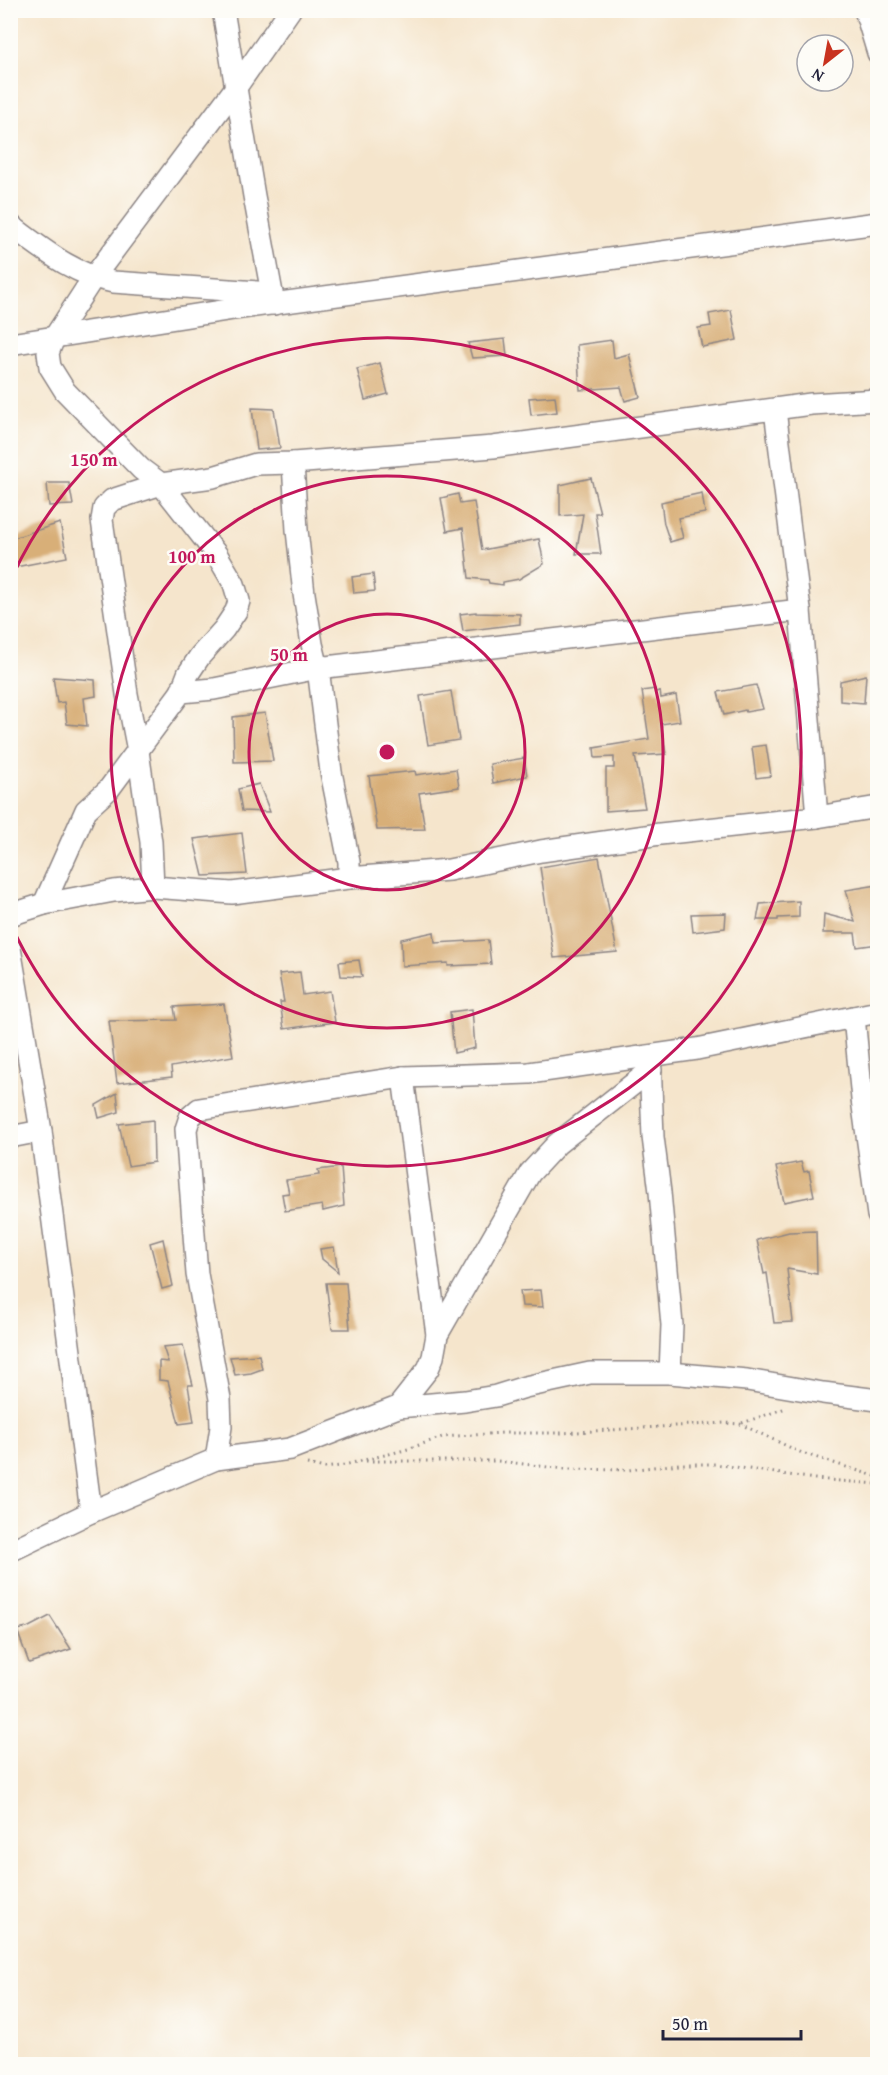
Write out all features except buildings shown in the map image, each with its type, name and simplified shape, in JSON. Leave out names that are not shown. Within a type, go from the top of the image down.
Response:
[{"type":"street","points":[[223,10],[273,299]]},
{"type":"street","points":[[44,904],[87,810],[109,789],[181,692],[188,674],[200,656],[224,629],[236,611],[239,601],[234,584],[216,555],[161,484],[141,469],[65,391],[50,367],[48,353],[54,338],[93,279],[237,86],[290,10]]},
{"type":"street","points":[[865,10],[878,53]]},
{"type":"street","points":[[10,344],[234,309],[273,299],[878,223]]},
{"type":"street","points":[[10,225],[53,257],[93,279],[273,299]]},
{"type":"street","points":[[153,887],[150,842],[138,751],[126,694],[102,520],[104,508],[112,501],[161,484],[213,477],[255,464],[493,447],[811,404],[878,400]]},
{"type":"street","points":[[775,410],[800,610],[817,817]]},
{"type":"street","points":[[293,463],[304,594],[318,668],[331,772],[348,861],[349,878]]},
{"type":"street","points":[[181,692],[214,689],[318,668],[800,610]]},
{"type":"street","points":[[10,915],[44,904],[114,891],[153,887],[232,893],[349,878],[449,870],[541,851],[660,834],[817,817],[878,807]]},
{"type":"street","points":[[10,948],[41,1131],[91,1512]]},
{"type":"street","points":[[216,1459],[221,1427],[220,1399],[197,1274],[186,1130],[190,1117],[199,1109],[403,1077],[529,1073],[650,1062],[697,1049],[878,1012]]},
{"type":"street","points":[[854,1017],[866,1133],[878,1215]]},
{"type":"street","points":[[437,1335],[530,1173],[557,1144],[650,1062]]},
{"type":"street","points":[[650,1062],[653,1137],[672,1325],[670,1373]]},
{"type":"street","points":[[398,1407],[428,1369],[437,1335],[403,1077]]},
{"type":"street","points":[[10,1137],[41,1131]]},
{"type":"street","points":[[10,1551],[91,1512],[216,1459],[290,1449],[398,1407],[496,1396],[525,1387],[590,1373],[670,1373],[747,1380],[878,1401]]},
{"type":"path","points":[[290,1449],[308,1464],[325,1468],[405,1450],[442,1437],[503,1433],[560,1433],[692,1424],[740,1424],[792,1406]]},
{"type":"path","points":[[740,1424],[802,1453],[878,1477]]},
{"type":"path","points":[[355,1461],[472,1460],[565,1469],[618,1470],[715,1464],[815,1479],[878,1484]]}]
